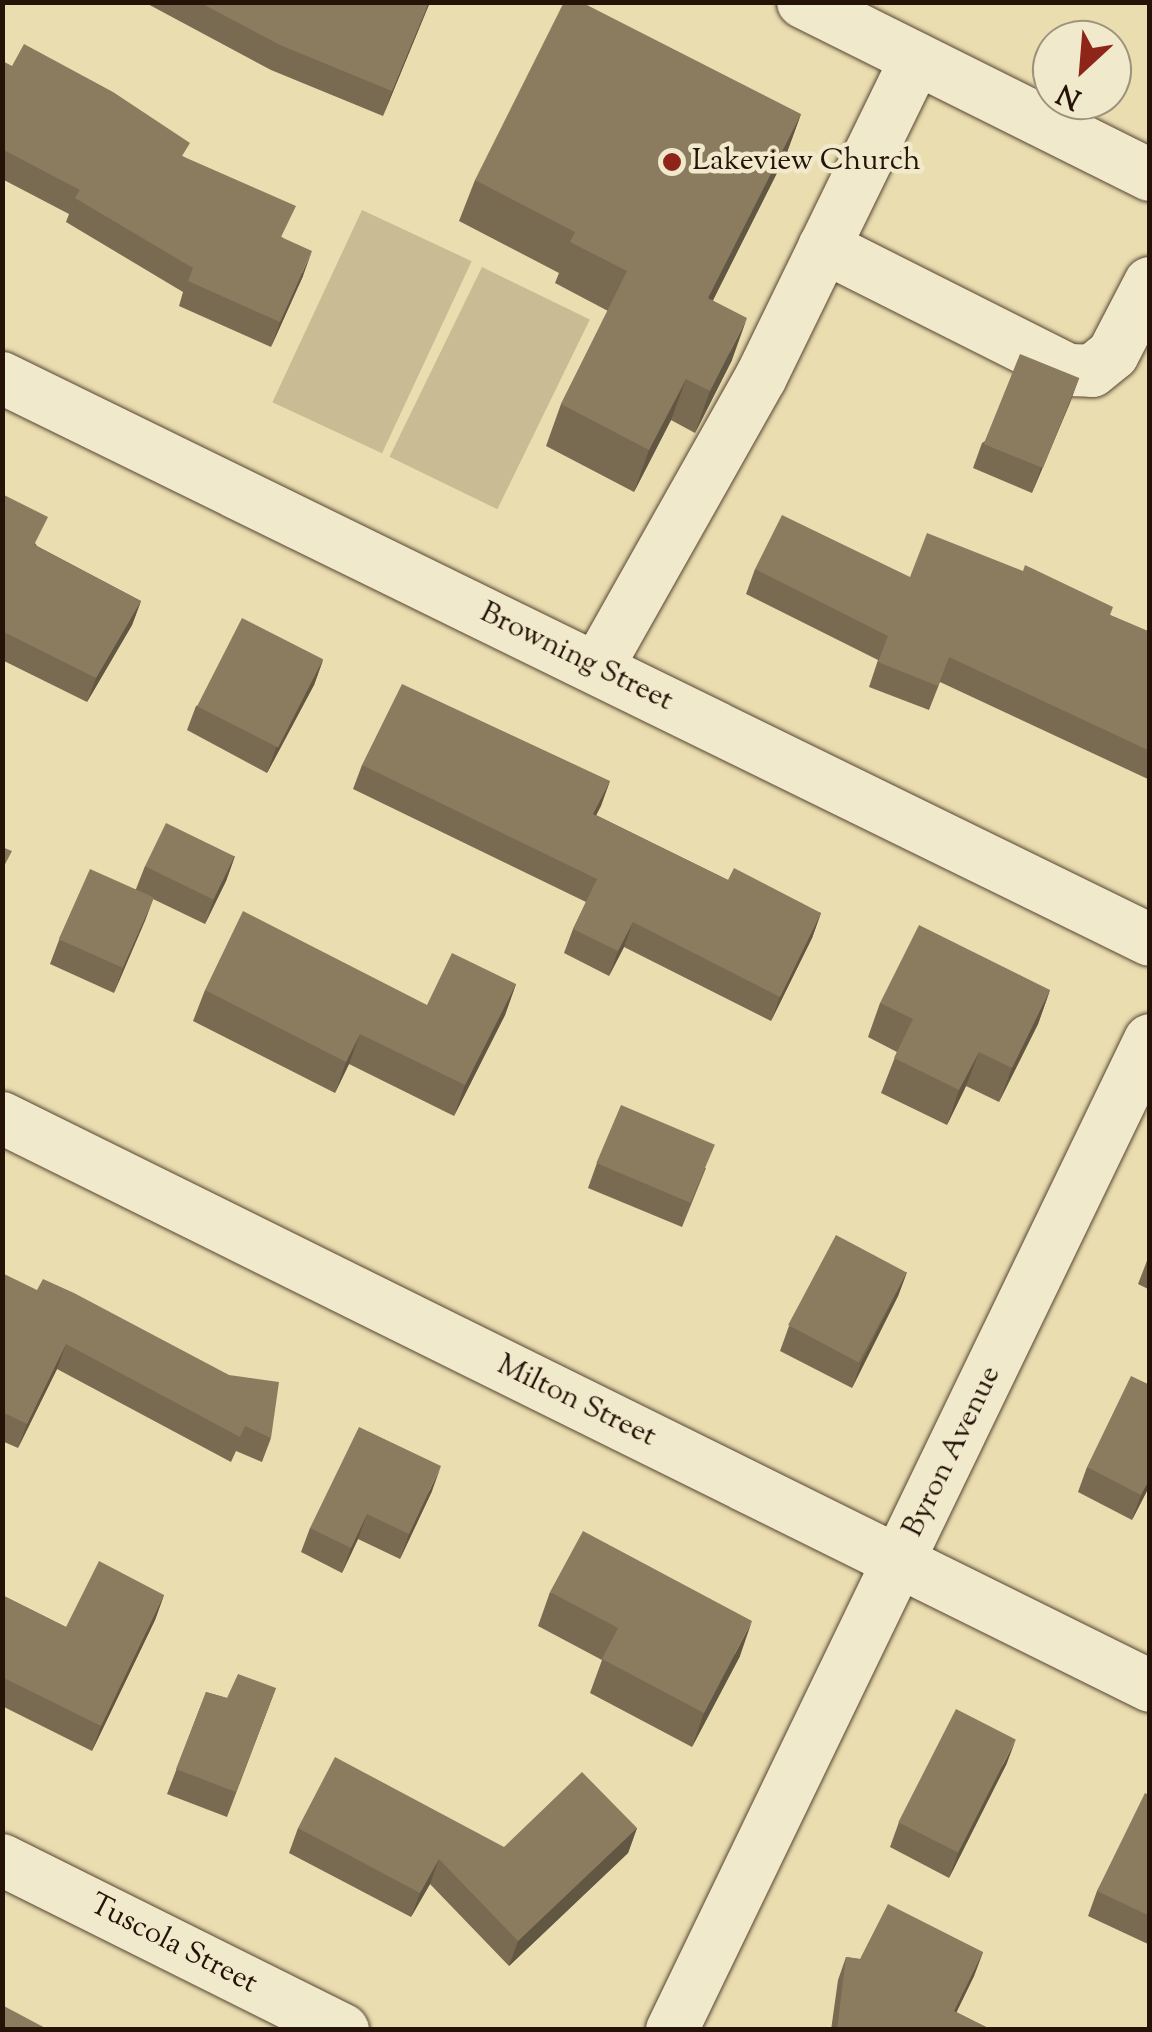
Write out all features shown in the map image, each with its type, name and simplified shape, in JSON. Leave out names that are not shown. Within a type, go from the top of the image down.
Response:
[{"type":"street","points":[[803,2],[1150,176]]},
{"type":"street","points":[[597,668],[761,377],[916,59]]},
{"type":"street","points":[[824,247],[1069,370],[1092,371],[1112,354],[1150,282]]},
{"type":"street","name":"Browning Street","points":[[2,378],[1150,940]]},
{"type":"street","name":"Byron Avenue","points":[[672,2030],[1150,1040]]},
{"type":"street","name":"Milton Street","points":[[2,1118],[1150,1686]]},
{"type":"street","name":"Tuscola Street","points":[[2,1860],[342,2030]]},
{"type":"shaded area","points":[[362,210],[472,261],[382,453],[272,402]]},
{"type":"shaded area","points":[[482,267],[590,320],[497,509],[390,457]]},
{"type":"building","points":[[199,2],[429,2],[392,91],[280,45]]},
{"type":"building","points":[[564,2],[581,2],[801,114],[708,298],[747,318],[710,391],[686,379],[649,450],[561,404],[627,271],[570,242],[575,232],[475,180]]},
{"type":"building","points":[[24,44],[113,92],[190,143],[182,156],[296,206],[281,237],[312,251],[280,322],[188,281],[193,268],[75,198],[80,190],[2,149],[2,61],[12,66]]},
{"type":"building","points":[[1020,354],[1079,378],[1043,468],[984,444]]},
{"type":"building","points":[[2,494],[48,517],[34,545],[141,601],[96,678],[2,631]]},
{"type":"building","points":[[782,515],[910,577],[927,533],[1023,571],[1025,565],[1113,607],[1110,615],[1150,632],[1150,751],[949,657],[938,686],[878,662],[888,636],[755,569]]},
{"type":"building","points":[[242,618],[323,659],[278,748],[197,706]]},
{"type":"building","points":[[402,684],[610,781],[593,814],[728,880],[734,868],[821,913],[780,997],[633,922],[618,951],[573,929],[597,879],[362,765]]},
{"type":"building","points":[[166,823],[234,856],[213,899],[145,866]]},
{"type":"building","points":[[2,847],[12,851],[2,870]]},
{"type":"building","points":[[90,869],[154,897],[123,968],[59,939]]},
{"type":"building","points":[[243,911],[427,1005],[452,953],[516,984],[465,1085],[360,1034],[346,1062],[205,990]]},
{"type":"building","points":[[919,925],[1050,990],[1012,1068],[979,1052],[959,1090],[894,1058],[913,1019],[880,1003]]},
{"type":"building","points":[[621,1105],[715,1145],[690,1203],[596,1163]]},
{"type":"building","points":[[836,1235],[907,1273],[859,1363],[788,1325]]},
{"type":"building","points":[[2,1273],[37,1290],[43,1279],[229,1375],[279,1382],[271,1438],[245,1426],[240,1437],[66,1344],[27,1424],[2,1412]]},
{"type":"building","points":[[1131,1376],[1150,1385],[1150,1478],[1141,1495],[1087,1467]]},
{"type":"building","points":[[359,1427],[441,1466],[409,1534],[367,1514],[351,1548],[310,1528]]},
{"type":"building","points":[[583,1531],[752,1621],[704,1713],[602,1659],[618,1628],[550,1592]]},
{"type":"building","points":[[99,1561],[164,1595],[101,1726],[2,1677],[2,1595],[66,1627]]},
{"type":"building","points":[[238,1674],[276,1688],[236,1792],[176,1769],[206,1692],[227,1698]]},
{"type":"building","points":[[956,1709],[1016,1739],[958,1853],[898,1822]]},
{"type":"building","points":[[335,1757],[504,1847],[582,1772],[637,1828],[518,1941],[439,1859],[420,1893],[298,1828]]},
{"type":"building","points":[[1145,1793],[1150,1796],[1150,1916],[1097,1891]]},
{"type":"building","points":[[888,1904],[983,1952],[954,2011],[992,2030],[837,2030],[846,1957],[860,1959]]},
{"type":"building","points":[[2,2005],[49,2030],[2,2030]]},
{"type":"place","name":"Lakeview Church","points":[[672,162]]}]
